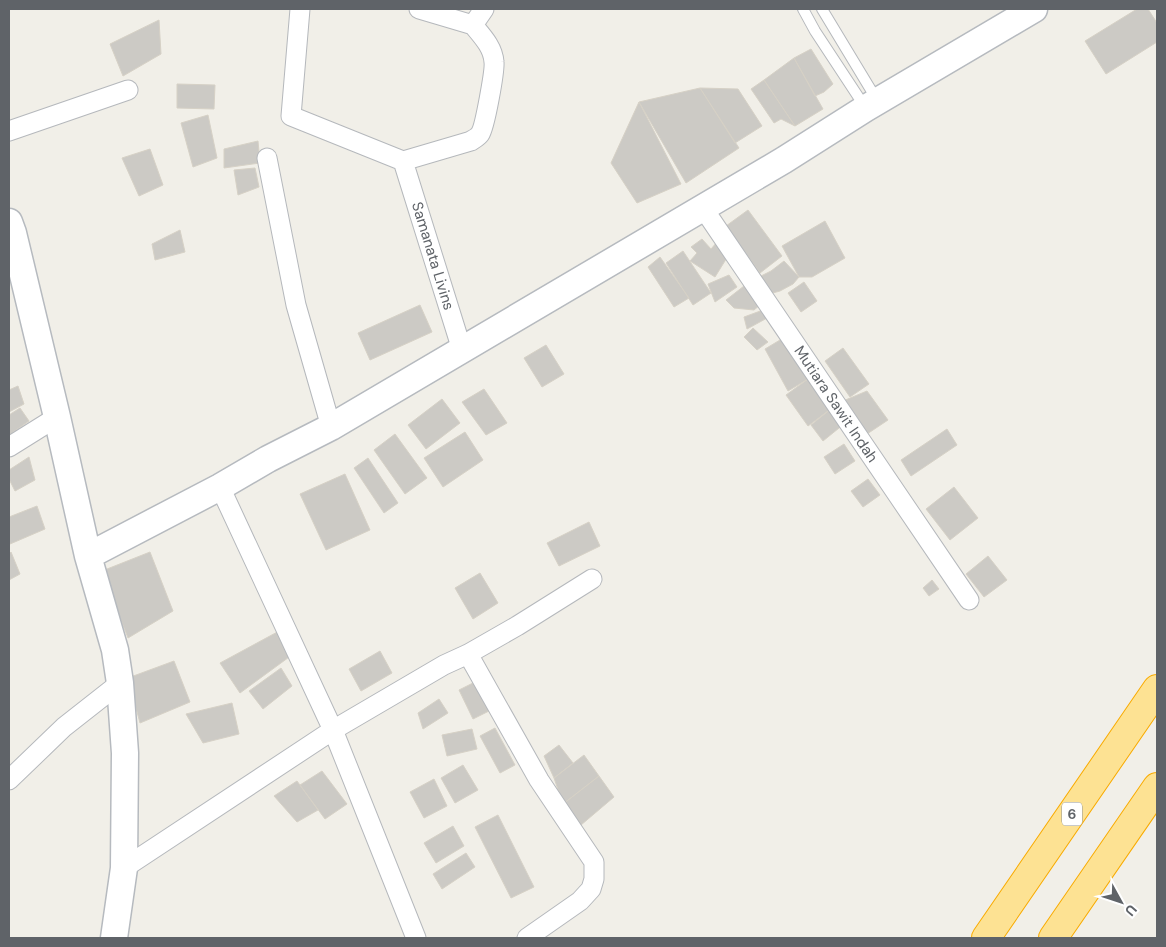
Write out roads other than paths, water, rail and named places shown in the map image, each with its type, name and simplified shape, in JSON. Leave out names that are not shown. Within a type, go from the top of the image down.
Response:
[{"type":"highway","name":"6","points":[[986,938],[1157,689]]},
{"type":"highway","points":[[1053,938],[1157,787]]},
{"type":"street","points":[[300,9],[291,116],[403,161],[471,141],[480,135],[485,121],[494,63],[492,51],[473,25],[419,9]]},
{"type":"street","points":[[473,25],[484,9]]},
{"type":"street","points":[[88,556],[331,427],[784,160],[872,105],[1034,9]]},
{"type":"street","points":[[9,130],[128,90]]},
{"type":"street","points":[[267,158],[296,305],[331,427]]},
{"type":"street","name":"Samanata Livins","points":[[403,161],[462,350]]},
{"type":"street","name":"Mutiara Sawit Indah","points":[[703,208],[969,600]]},
{"type":"street","points":[[9,222],[57,417],[88,556],[115,650],[120,683],[125,753],[124,868],[114,938]]},
{"type":"street","points":[[9,447],[57,417]]},
{"type":"street","points":[[220,486],[334,730],[416,938]]},
{"type":"street","points":[[124,868],[334,730],[517,626],[592,579]]},
{"type":"street","points":[[468,654],[539,780],[594,862],[594,880],[591,889],[580,901],[527,938]]},
{"type":"street","points":[[9,780],[64,728],[120,683]]},
{"type":"lane","points":[[803,9],[815,31],[872,105]]},
{"type":"lane","points":[[822,9],[872,105]]}]
